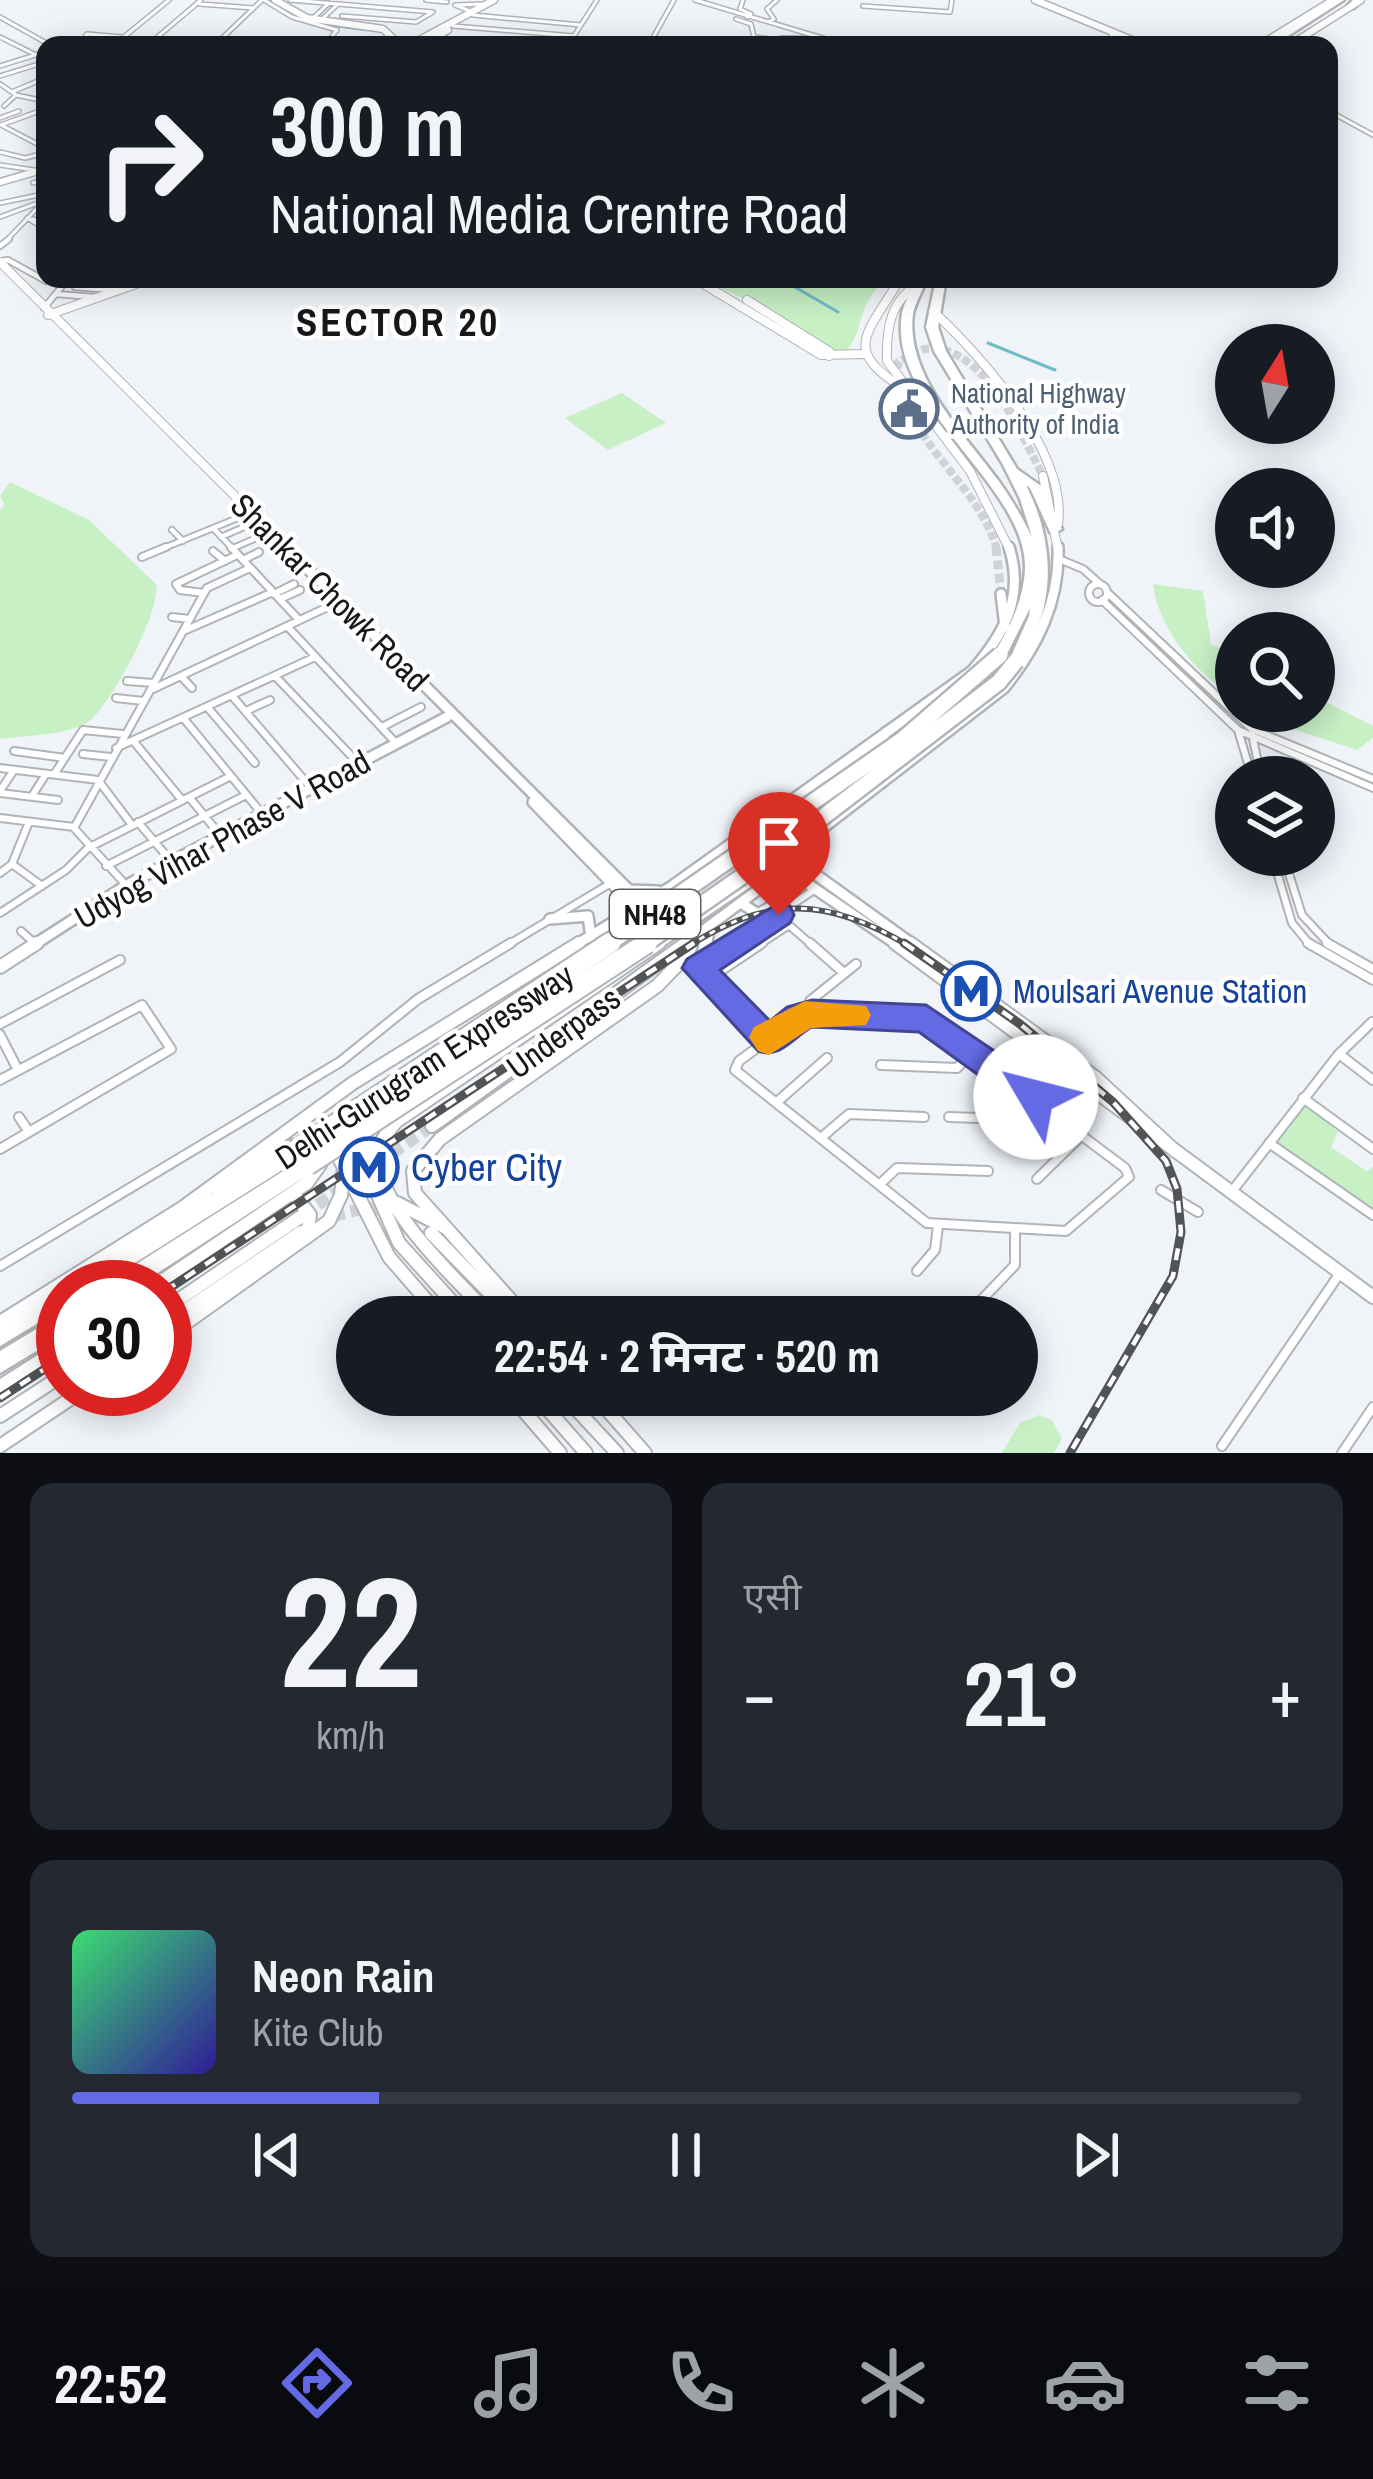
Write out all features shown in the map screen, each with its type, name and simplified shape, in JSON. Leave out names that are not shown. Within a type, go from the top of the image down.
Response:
[{"type":"highway","points":[[1278,36],[1336,0]]},
{"type":"highway","points":[[1296,36],[1355,2]]},
{"type":"highway","name":"Delhi-Gurugram Expressway","points":[[157,1260],[301,1159],[780,850],[999,682],[1029,590],[1029,543],[914,368],[905,319],[918,288]]},
{"type":"highway","points":[[933,311],[939,288]]},
{"type":"highway","name":"Delhi-Gurugram Expressway","points":[[933,311],[940,350],[1013,470],[1042,535],[1046,560],[1041,604],[1008,658]]},
{"type":"highway","points":[[952,449],[971,452]]},
{"type":"highway","points":[[1013,470],[1035,487],[1055,529]]},
{"type":"highway","name":"Delhi-Gurugram Expressway","points":[[126,1260],[301,1159]]},
{"type":"highway","points":[[0,1336],[36,1314]]},
{"type":"highway","points":[[0,1363],[36,1340]]},
{"type":"main road","points":[[275,0],[325,23],[383,29],[390,36]]},
{"type":"main road","points":[[1035,0],[1121,36]]},
{"type":"main road","points":[[431,36],[490,2]]},
{"type":"main road","points":[[435,36],[490,2]]},
{"type":"main road","points":[[1304,36],[1355,2]]},
{"type":"main road","points":[[0,181],[36,170]]},
{"type":"main road","name":"Shankar Chowk Road","points":[[0,263],[46,312]]},
{"type":"main road","name":"Shankar Chowk Road","points":[[0,263],[629,890],[653,892],[672,886]]},
{"type":"main road","points":[[46,312],[114,288]]},
{"type":"main road","points":[[712,288],[826,354],[864,354]]},
{"type":"main road","points":[[723,288],[759,306],[826,354]]},
{"type":"main road","points":[[892,288],[868,332],[864,354],[875,371],[910,392]]},
{"type":"main road","points":[[0,1319],[182,1208],[330,1098],[672,886],[972,671],[1005,627],[1017,586],[1013,548],[952,449],[887,361],[887,334],[898,301],[913,288]]},
{"type":"main road","points":[[888,292],[898,301]]},
{"type":"main road","points":[[933,311],[958,329],[994,376],[1047,462],[1063,507],[1055,529]]},
{"type":"main road","points":[[473,1296],[407,1223],[377,1160],[379,1146],[397,1121],[664,943],[822,830],[952,733],[1026,664],[1056,604],[1057,514],[1043,476]]},
{"type":"main road","name":"Shankar Chowk Road","points":[[248,514],[610,883]]},
{"type":"main road","points":[[1001,594],[1005,627]]},
{"type":"main road","name":"Udyog Vihar Phase V Road","points":[[0,968],[127,886],[448,717]]},
{"type":"main road","points":[[862,800],[842,802],[825,788],[881,743],[886,730]]},
{"type":"main road","points":[[793,870],[741,903],[758,914],[772,908],[822,830]]},
{"type":"main road","points":[[793,870],[1373,1298]]},
{"type":"main road","points":[[793,870],[1095,1077],[1164,1136],[1178,1155]]},
{"type":"main road","points":[[610,883],[623,898],[618,920]]},
{"type":"main road","name":"Underpass","points":[[432,1126],[741,903]]},
{"type":"main road","points":[[550,920],[584,914],[591,921],[591,938]]},
{"type":"main road","points":[[701,966],[710,927]]},
{"type":"main road","points":[[507,1296],[415,1192],[413,1171],[428,1149],[657,986],[686,956],[694,938]]},
{"type":"main road","points":[[437,1033],[478,1033],[489,1054],[484,1061]]},
{"type":"main road","points":[[330,1098],[399,1243],[447,1296]]},
{"type":"main road","points":[[315,1108],[389,1257],[423,1296]]},
{"type":"main road","points":[[329,1139],[351,1134]]},
{"type":"main road","points":[[182,1208],[211,1196],[280,1149],[313,1147],[321,1164],[316,1175],[293,1193],[192,1261]]},
{"type":"main road","points":[[192,1307],[329,1221],[337,1208],[344,1168]]},
{"type":"main road","points":[[192,1318],[303,1237],[312,1221],[293,1193]]},
{"type":"main road","points":[[398,1203],[448,1229]]},
{"type":"main road","points":[[192,1291],[302,1216]]},
{"type":"main road","points":[[431,1233],[492,1296]]},
{"type":"main road","points":[[0,1386],[36,1363]]},
{"type":"main road","points":[[0,1416],[36,1393]]},
{"type":"main road","points":[[0,1447],[45,1416]]},
{"type":"main road","points":[[528,1416],[560,1453]]},
{"type":"main road","points":[[553,1416],[586,1453]]},
{"type":"main road","points":[[583,1416],[617,1453]]},
{"type":"main road","points":[[612,1416],[645,1453]]},
{"type":"street","points":[[125,36],[170,0]]},
{"type":"street","points":[[224,36],[263,0],[325,23],[338,31],[333,36]]},
{"type":"street","points":[[290,0],[433,13],[416,22],[342,16]]},
{"type":"street","points":[[428,0],[447,2]]},
{"type":"street","points":[[453,26],[574,36],[597,0]]},
{"type":"street","points":[[655,36],[674,0]]},
{"type":"street","points":[[695,0],[814,36]]},
{"type":"street","points":[[743,0],[740,9],[751,14],[748,30],[752,36]]},
{"type":"street","points":[[767,24],[773,20],[767,9],[777,0]]},
{"type":"street","points":[[863,6],[950,13],[952,0]]},
{"type":"street","points":[[293,12],[303,1]]},
{"type":"street","points":[[159,36],[199,2],[254,8]]},
{"type":"street","points":[[490,2],[454,4],[472,14],[581,25]]},
{"type":"street","points":[[325,23],[342,16],[355,3]]},
{"type":"street","points":[[325,23],[328,4]]},
{"type":"street","points":[[325,23],[338,4]]},
{"type":"street","points":[[736,19],[749,20]]},
{"type":"street","points":[[2,20],[36,38]]},
{"type":"street","points":[[782,36],[786,28]]},
{"type":"street","points":[[1112,31],[1112,36]]},
{"type":"street","points":[[10,42],[32,36]]},
{"type":"street","points":[[1,38],[36,55]]},
{"type":"street","points":[[0,63],[36,55]]},
{"type":"street","points":[[3,104],[6,84],[36,66]]},
{"type":"street","points":[[6,84],[36,79]]},
{"type":"street","points":[[6,84],[36,100]]},
{"type":"street","points":[[36,109],[1,125],[36,145]]},
{"type":"street","points":[[0,118],[19,111]]},
{"type":"street","points":[[1338,116],[1373,135]]},
{"type":"street","points":[[0,152],[25,158],[36,154]]},
{"type":"street","points":[[0,165],[29,172],[36,188]]},
{"type":"street","points":[[26,197],[33,205]]},
{"type":"street","points":[[0,203],[36,198]]},
{"type":"street","points":[[0,217],[36,203]]},
{"type":"street","points":[[0,246],[30,219],[33,205]]},
{"type":"street","points":[[30,219],[36,221]]},
{"type":"street","points":[[0,263],[8,260],[36,274]]},
{"type":"street","points":[[28,291],[36,287]]},
{"type":"street","points":[[46,312],[61,288]]},
{"type":"street","points":[[56,294],[98,297]]},
{"type":"street","points":[[142,557],[248,514]]},
{"type":"street","points":[[221,537],[244,527]]},
{"type":"street","points":[[213,528],[299,620]]},
{"type":"street","points":[[172,530],[196,547]]},
{"type":"street","points":[[204,593],[179,590],[176,584],[225,561],[254,539]]},
{"type":"street","points":[[213,551],[225,561]]},
{"type":"street","points":[[237,554],[259,552]]},
{"type":"street","points":[[1059,559],[1083,569],[1215,706]]},
{"type":"street","points":[[74,827],[204,593],[212,583],[250,568]]},
{"type":"street","points":[[182,631],[297,587]]},
{"type":"street","points":[[1105,594],[1215,697]]},
{"type":"street","points":[[127,681],[151,687],[181,676],[334,604]]},
{"type":"street","points":[[172,617],[189,619]]},
{"type":"street","points":[[287,626],[397,744]]},
{"type":"street","points":[[214,648],[221,657]]},
{"type":"street","points":[[116,748],[315,657]]},
{"type":"street","points":[[181,676],[192,688]]},
{"type":"street","points":[[275,676],[359,764]]},
{"type":"street","points":[[233,697],[312,789]]},
{"type":"street","points":[[116,698],[143,701]]},
{"type":"street","points":[[246,711],[270,700]]},
{"type":"street","points":[[382,727],[421,707]]},
{"type":"street","points":[[209,709],[254,763]]},
{"type":"street","points":[[185,720],[262,814]]},
{"type":"street","points":[[32,796],[83,730],[124,734]]},
{"type":"street","points":[[1252,732],[1257,756]]},
{"type":"street","points":[[1252,732],[1373,783]]},
{"type":"street","points":[[135,743],[221,836]]},
{"type":"street","points":[[14,751],[64,758]]},
{"type":"street","points":[[83,754],[111,757]]},
{"type":"street","points":[[0,768],[98,780],[172,862]]},
{"type":"street","points":[[14,770],[0,792],[58,800]]},
{"type":"street","points":[[0,913],[88,848],[231,776]]},
{"type":"street","points":[[106,866],[246,795]]},
{"type":"street","points":[[0,818],[74,827],[88,848],[127,886]]},
{"type":"street","points":[[0,873],[12,864],[29,822]]},
{"type":"street","points":[[12,864],[42,886]]},
{"type":"street","points":[[1277,876],[1287,920],[1297,934],[1312,949],[1373,980]]},
{"type":"street","points":[[1289,876],[1304,925],[1326,945],[1373,970]]},
{"type":"street","points":[[0,1266],[340,1062],[418,1000],[610,883]]},
{"type":"street","points":[[769,1041],[698,971],[817,888]]},
{"type":"street","points":[[707,980],[788,925],[844,974]]},
{"type":"street","points":[[21,931],[36,944]]},
{"type":"street","points":[[0,1024],[120,960]]},
{"type":"street","points":[[810,1014],[810,1001],[856,964]]},
{"type":"street","points":[[0,1080],[142,1005],[171,1048],[0,1149]]},
{"type":"street","points":[[810,1014],[926,1019],[1083,1134],[1125,1168],[1127,1180],[1072,1229],[927,1223],[735,1070],[739,1061],[769,1041],[810,1014]]},
{"type":"street","points":[[1231,1192],[1339,1054],[1372,1022]]},
{"type":"street","points":[[0,1035],[18,1070]]},
{"type":"street","points":[[880,1065],[959,1068],[974,1051]]},
{"type":"street","points":[[1339,1054],[1373,1080]]},
{"type":"street","points":[[777,1102],[827,1058]]},
{"type":"street","points":[[949,1117],[1012,1119],[1036,1097]]},
{"type":"street","points":[[1303,1098],[1373,1149]]},
{"type":"street","points":[[821,1137],[849,1114],[924,1117]]},
{"type":"street","points":[[20,1117],[28,1132]]},
{"type":"street","points":[[1037,1179],[1083,1134]]},
{"type":"street","points":[[1269,1143],[1373,1215]]},
{"type":"street","points":[[880,1184],[897,1168],[988,1172]]},
{"type":"street","points":[[1161,1190],[1198,1212]]},
{"type":"street","points":[[917,1271],[937,1246],[938,1226]]},
{"type":"street","points":[[985,1296],[1015,1264],[1015,1229]]},
{"type":"street","points":[[1222,1446],[1340,1274]]},
{"type":"street","points":[[1342,1453],[1373,1407]]},
{"type":"green space","points":[[721,288],[877,288],[845,353],[832,356],[749,301]]},
{"type":"green space","points":[[622,393],[666,423],[608,450],[565,418]]},
{"type":"green space","points":[[10,482],[89,520],[156,584],[156,597],[131,659],[95,716],[65,731],[0,739],[0,510],[4,504],[0,496]]},
{"type":"green space","points":[[1153,584],[1203,591],[1215,646],[1215,683],[1171,634]]},
{"type":"green space","points":[[1335,707],[1373,726],[1373,738],[1357,750],[1302,732],[1335,732]]},
{"type":"green space","points":[[1305,1105],[1338,1132],[1331,1147],[1366,1171],[1373,1167],[1373,1214],[1274,1142]]},
{"type":"green space","points":[[1038,1415],[1052,1420],[1062,1439],[1054,1453],[1002,1453],[1020,1423]]},
{"type":"waterway","points":[[268,0],[302,19]]},
{"type":"waterway","points":[[323,24],[361,29]]},
{"type":"waterway","points":[[797,288],[838,312]]},
{"type":"waterway","points":[[988,343],[1055,370]]},
{"type":"tunnel","points":[[996,548],[974,502],[911,414],[898,362],[924,349],[945,350],[964,359],[997,394],[1043,476]]},
{"type":"tunnel","points":[[996,548],[1001,594]]},
{"type":"tunnel","points":[[303,1215],[432,1126]]},
{"type":"tunnel","points":[[333,1216],[365,1208],[387,1210]]},
{"type":"railway","points":[[693,944],[746,917],[799,908],[852,918],[906,944]]},
{"type":"railway","points":[[192,1273],[693,944]]},
{"type":"railway","points":[[689,946],[693,944]]},
{"type":"railway","points":[[906,944],[1020,1024],[1113,1102],[1166,1161],[1177,1189],[1181,1232],[1173,1276],[1070,1453]]},
{"type":"railway","points":[[0,1398],[36,1375]]},
{"type":"slow traffic","points":[[765,1037],[769,1041],[799,1017],[812,1013],[854,1015]]},
{"type":"place","name":"National Highway Authority of India","points":[[909,409]]},
{"type":"place","name":"Moulsari Avenue Station","points":[[971,991]]},
{"type":"place","name":"Cyber City","points":[[369,1167]]},
{"type":"district","name":"SECTOR 20","points":[[398,322]]},
{"type":"route","points":[[779,915],[698,968],[769,1041],[799,1017],[812,1013],[926,1019],[1036,1097]]}]
